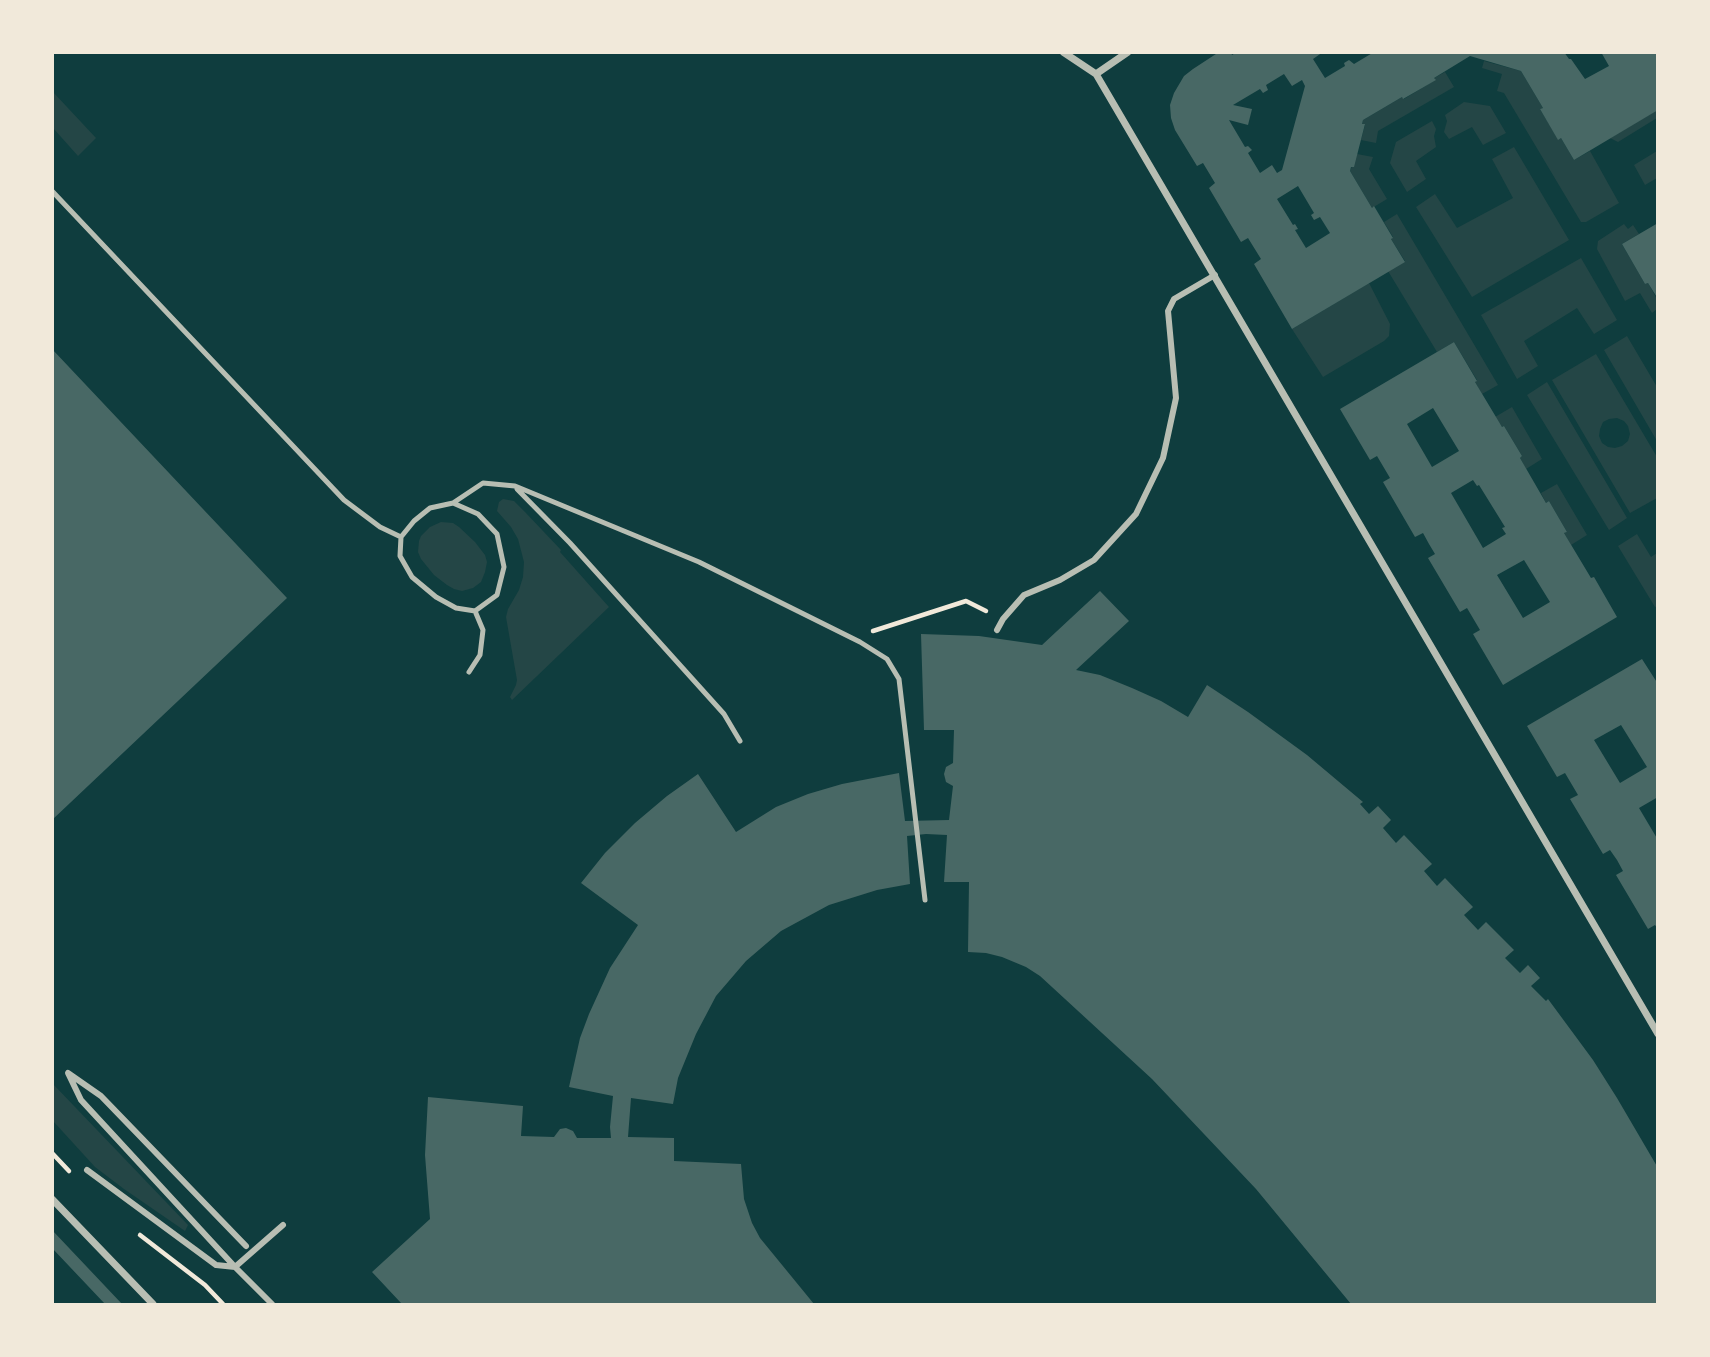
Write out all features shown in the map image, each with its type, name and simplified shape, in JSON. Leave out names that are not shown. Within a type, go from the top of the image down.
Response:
[{"type":"street","points":[[1063,52],[1097,74],[1657,1034]]},
{"type":"street","points":[[1097,74],[1128,52]]},
{"type":"street","points":[[997,630],[1024,595],[1060,580],[1094,560],[1136,514],[1163,458],[1176,398],[1168,311],[1174,299],[1215,275]]},
{"type":"street","points":[[246,1246],[101,1096],[68,1073],[81,1100],[234,1267],[272,1304]]},
{"type":"street","points":[[87,1170],[216,1265],[234,1267],[283,1225]]},
{"type":"street","points":[[52,1199],[153,1304]]},
{"type":"lane","points":[[52,191],[344,500],[380,527],[401,537]]},
{"type":"lane","points":[[453,503],[478,514],[496,534],[504,567],[497,595],[475,611],[456,607],[436,597],[412,577],[400,556],[401,537],[414,521],[430,508],[453,503],[483,483],[515,486],[699,562],[860,642],[887,659],[899,679],[925,900]]},
{"type":"lane","points":[[515,486],[570,542],[724,714],[740,741]]},
{"type":"lane","points":[[469,672],[480,655],[484,631],[475,611]]},
{"type":"path","points":[[860,642],[874,630],[966,601],[1003,619]]},
{"type":"shaded area","points":[[1484,61],[1521,71],[1558,139],[1561,138],[1574,160],[1590,151],[1619,203],[1586,222],[1581,222],[1504,93],[1497,91],[1502,74],[1482,68]]},
{"type":"shaded area","points":[[1445,72],[1454,87],[1378,131],[1376,143],[1361,140],[1365,125],[1362,124],[1363,120],[1402,97],[1404,99]]},
{"type":"shaded area","points":[[53,92],[96,138],[78,156],[53,128]]},
{"type":"shaded area","points":[[1464,102],[1490,106],[1506,133],[1483,145],[1472,127],[1449,139],[1444,132],[1447,121],[1445,115]]},
{"type":"shaded area","points":[[1657,110],[1657,118],[1618,142],[1610,138]]},
{"type":"shaded area","points":[[1432,121],[1436,129],[1436,147],[1416,161],[1426,179],[1407,192],[1390,163],[1396,142]]},
{"type":"shaded area","points":[[1514,147],[1569,240],[1472,297],[1416,207],[1435,194],[1457,228],[1513,198],[1492,159]]},
{"type":"shaded area","points":[[1657,151],[1657,178],[1645,185],[1634,165]]},
{"type":"shaded area","points":[[1357,154],[1373,157],[1369,169],[1387,199],[1372,208],[1350,171]]},
{"type":"shaded area","points":[[1397,214],[1498,385],[1482,394],[1475,382],[1477,380],[1454,342],[1437,352],[1388,271],[1405,261],[1384,222]]},
{"type":"shaded area","points":[[1624,224],[1628,229],[1633,225],[1639,234],[1622,244],[1657,299],[1657,309],[1652,313],[1640,293],[1625,301],[1597,249],[1598,241]]},
{"type":"shaded area","points":[[1581,258],[1617,320],[1594,334],[1577,308],[1524,341],[1538,366],[1517,379],[1481,315]]},
{"type":"shaded area","points":[[1369,283],[1390,324],[1389,336],[1323,377],[1292,329]]},
{"type":"shaded area","points":[[1627,336],[1657,387],[1657,441],[1604,350]]},
{"type":"shaded area","points":[[1596,354],[1657,457],[1657,498],[1630,513],[1552,380]],"holes":[[[1617,418],[1624,421],[1630,434],[1628,441],[1615,448],[1602,443],[1599,436],[1603,422]]]},
{"type":"shaded area","points":[[1547,382],[1627,518],[1609,530],[1527,395]]},
{"type":"shaded area","points":[[1512,407],[1542,459],[1526,469],[1520,458],[1522,456],[1504,426],[1502,427],[1495,417]]},
{"type":"shaded area","points":[[1557,484],[1587,535],[1571,545],[1564,533],[1567,532],[1549,501],[1546,503],[1541,493]]},
{"type":"shaded area","points":[[503,499],[514,501],[525,512],[609,607],[512,700],[510,697],[517,680],[506,617],[519,590],[524,562],[518,539],[497,511],[499,502]]},
{"type":"shaded area","points":[[441,522],[453,523],[459,527],[485,555],[485,572],[481,582],[473,588],[462,591],[454,589],[434,575],[421,559],[418,552],[421,536],[430,527]]},
{"type":"shaded area","points":[[1637,534],[1651,557],[1657,553],[1658,606],[1655,607],[1618,546]]},
{"type":"shaded area","points":[[53,1084],[188,1225],[185,1231],[95,1167],[53,1121]]},
{"type":"building","points":[[1219,52],[1231,52],[1232,55],[1237,52],[1323,52],[1313,59],[1325,78],[1345,66],[1344,63],[1349,60],[1354,64],[1374,52],[1564,52],[1585,79],[1609,66],[1601,52],[1658,52],[1658,110],[1574,160],[1561,138],[1558,140],[1521,71],[1470,56],[1434,78],[1436,80],[1363,120],[1362,124],[1365,124],[1354,167],[1351,167],[1350,171],[1372,208],[1374,206],[1405,262],[1292,329],[1254,264],[1261,259],[1248,238],[1241,242],[1209,188],[1215,183],[1203,163],[1197,166],[1175,130],[1170,105],[1184,76]],"holes":[[[1284,74],[1292,86],[1302,80],[1305,86],[1282,170],[1277,173],[1272,165],[1260,173],[1248,153],[1252,150],[1248,146],[1245,147],[1229,120],[1248,125],[1252,109],[1233,105],[1260,89],[1263,93],[1268,90],[1266,85]],[[1298,186],[1314,213],[1311,215],[1314,220],[1320,217],[1330,233],[1306,248],[1295,230],[1298,229],[1277,199]]]},
{"type":"building","points":[[1658,223],[1658,299],[1648,283],[1645,284],[1622,244]]},
{"type":"building","points":[[1454,342],[1477,381],[1475,382],[1522,456],[1520,458],[1546,503],[1549,501],[1567,532],[1564,533],[1617,617],[1503,685],[1473,634],[1480,630],[1467,608],[1460,612],[1428,558],[1435,554],[1423,533],[1415,537],[1383,482],[1390,478],[1377,456],[1370,460],[1340,409]],"holes":[[[1433,408],[1459,451],[1432,467],[1407,424]],[[1473,480],[1479,485],[1505,527],[1502,528],[1506,534],[1483,548],[1451,493]],[[1524,560],[1550,602],[1523,618],[1497,575]]]},
{"type":"building","points":[[52,349],[287,598],[52,820]]},
{"type":"building","points":[[1100,591],[1129,621],[1076,670],[1100,675],[1132,688],[1188,717],[1207,685],[1248,712],[1307,755],[1363,802],[1360,804],[1369,814],[1378,806],[1391,820],[1383,828],[1396,843],[1404,835],[1432,864],[1424,871],[1437,886],[1445,878],[1473,907],[1464,915],[1478,930],[1486,922],[1514,950],[1505,958],[1520,973],[1528,965],[1540,978],[1531,986],[1546,1001],[1548,999],[1593,1060],[1658,1168],[1658,1304],[1351,1304],[1256,1189],[1152,1079],[1040,976],[1002,957],[968,952],[969,882],[944,882],[947,835],[926,834],[907,836],[910,884],[877,890],[829,905],[781,931],[746,961],[716,996],[696,1034],[678,1078],[673,1104],[631,1098],[628,1137],[674,1138],[674,1161],[741,1164],[744,1199],[752,1223],[760,1238],[814,1304],[401,1303],[372,1272],[430,1219],[425,1155],[428,1097],[523,1106],[521,1136],[554,1137],[560,1129],[566,1128],[573,1131],[577,1138],[611,1138],[613,1096],[569,1087],[580,1038],[589,1014],[610,968],[638,925],[581,883],[605,853],[635,823],[698,774],[736,832],[776,807],[808,794],[899,773],[905,821],[949,820],[953,786],[946,782],[944,774],[946,767],[953,763],[954,730],[924,730],[921,634],[979,636],[1042,645]]},
{"type":"building","points":[[1642,659],[1658,684],[1658,797],[1639,808],[1658,840],[1658,929],[1655,925],[1648,929],[1616,875],[1623,871],[1617,860],[1610,850],[1603,854],[1570,799],[1578,795],[1565,773],[1557,777],[1527,726]],"holes":[[[1621,725],[1647,767],[1620,783],[1594,740]]]},
{"type":"building","points":[[52,1230],[122,1304],[105,1304],[52,1248]]}]
